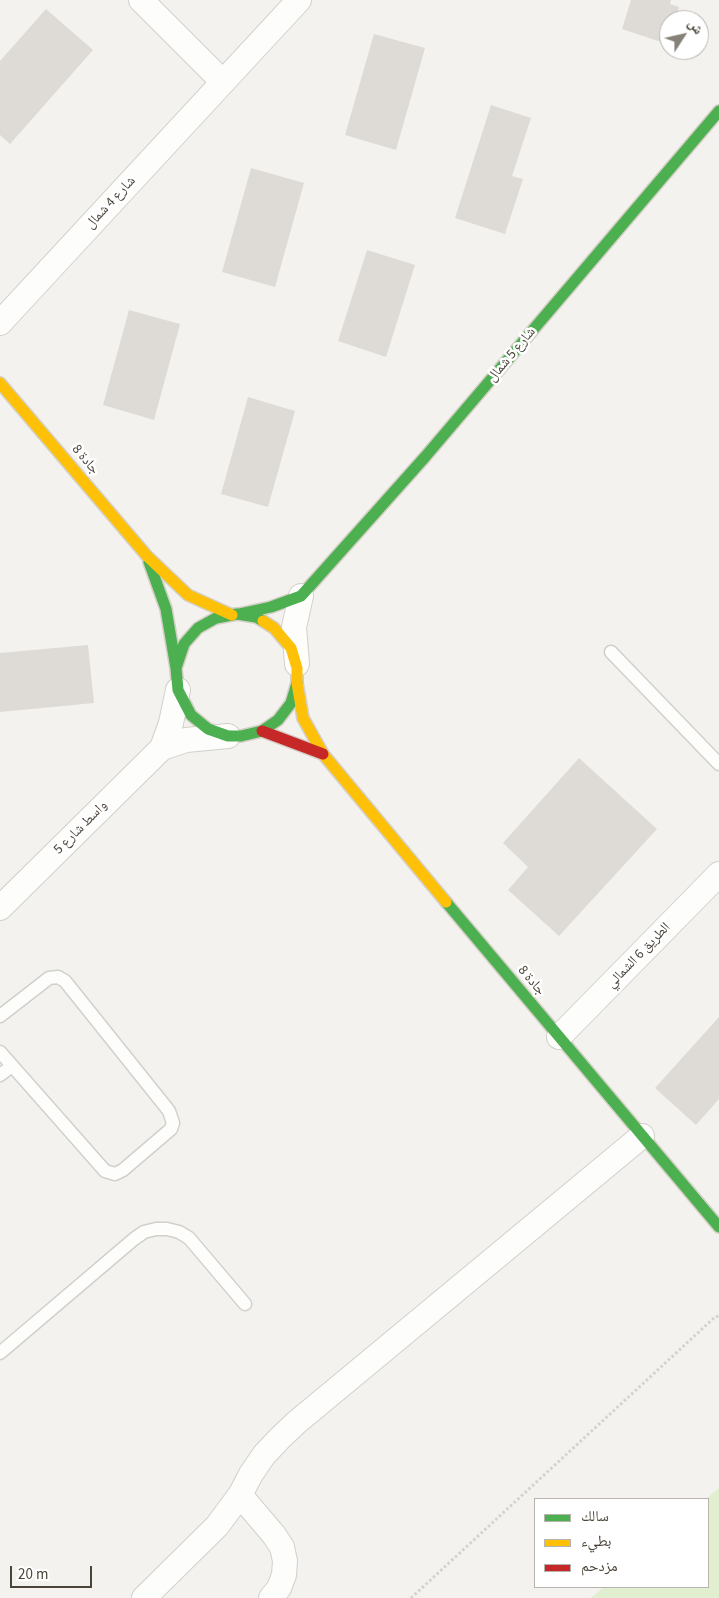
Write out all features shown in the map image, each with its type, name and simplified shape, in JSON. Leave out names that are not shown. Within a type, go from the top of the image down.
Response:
[{"type":"main road","name":"شارع 5 شمال","points":[[234,615],[271,607],[301,596],[425,457],[719,110]]},
{"type":"main road","name":"جادة 8","points":[[0,383],[147,556],[188,595],[234,615]]},
{"type":"main road","name":"جادة 8","points":[[147,556],[166,609],[177,679]]},
{"type":"main road","points":[[234,615],[256,617],[274,628],[291,648],[297,675],[291,703],[278,720],[262,731],[241,736],[228,736],[208,729],[191,715],[177,679],[184,644],[198,628],[216,618],[234,615]]},
{"type":"main road","name":"جادة 8","points":[[297,675],[303,718],[322,754],[719,1227]]},
{"type":"main road","name":"جادة 8","points":[[262,731],[322,754]]},
{"type":"street","points":[[141,0],[223,82]]},
{"type":"street","name":"شارع 4 شمال","points":[[0,323],[298,0]]},
{"type":"street","name":"شارع 5 شمال","points":[[297,675],[294,627],[301,596]]},
{"type":"street","name":"واسط شارع 5","points":[[162,748],[170,722],[177,679]]},
{"type":"street","name":"واسط شارع 5","points":[[1,905],[162,748],[186,740],[228,736]]},
{"type":"street","name":"الطريق 6 الشمالي","points":[[559,1038],[719,874]]},
{"type":"street","points":[[144,1598],[216,1526],[240,1494],[264,1455],[297,1422],[642,1136]]},
{"type":"street","points":[[240,1494],[282,1547],[285,1561],[284,1575],[279,1588],[271,1598]]},
{"type":"lane","points":[[612,652],[719,764]]},
{"type":"lane","points":[[0,1016],[49,978],[58,977],[65,981],[169,1111],[173,1123],[170,1129],[122,1170],[115,1174],[105,1171],[0,1052]]},
{"type":"lane","points":[[0,1075],[12,1066]]},
{"type":"lane","points":[[0,1354],[134,1239],[144,1232],[156,1229],[168,1229],[179,1232],[189,1238],[245,1304]]},
{"type":"path","points":[[411,1598],[719,1316]]},
{"type":"green space","points":[[719,1488],[719,1598],[591,1598],[603,1588],[709,1588],[709,1498],[707,1498]]},
{"type":"building","points":[[631,0],[671,0],[670,4],[679,7],[678,10],[659,10],[659,41],[622,29]]},
{"type":"building","points":[[46,9],[93,50],[10,144],[0,135],[0,61]]},
{"type":"building","points":[[374,34],[425,48],[396,150],[345,135]]},
{"type":"building","points":[[491,105],[531,118],[512,176],[523,179],[505,234],[455,218]]},
{"type":"building","points":[[251,168],[304,183],[275,287],[222,272]]},
{"type":"building","points":[[367,250],[415,265],[386,357],[338,341]]},
{"type":"building","points":[[129,310],[180,324],[154,420],[103,405]]},
{"type":"building","points":[[248,397],[295,411],[268,507],[221,494]]},
{"type":"building","points":[[88,645],[94,703],[0,712],[0,653]]},
{"type":"building","points":[[579,758],[657,829],[559,936],[508,890],[528,867],[503,843]]},
{"type":"building","points":[[719,1017],[719,1099],[696,1125],[655,1088]]},
{"type":"traffic: fast","points":[[239,614],[271,607],[301,596],[425,457],[719,111]]},
{"type":"traffic: fast","points":[[149,562],[166,609],[176,668]]},
{"type":"traffic: fast","points":[[263,621],[256,617],[237,614],[216,618],[198,628],[184,644],[176,668],[178,690],[191,715],[208,729],[228,736],[241,736],[262,731],[278,720],[291,703],[297,683]]},
{"type":"traffic: fast","points":[[446,902],[719,1227]]},
{"type":"traffic: slow","points":[[0,383],[147,556],[188,595],[232,615]]},
{"type":"traffic: slow","points":[[263,621],[274,628],[291,648],[297,668],[297,683],[303,718],[323,754],[446,902]]},
{"type":"traffic: jam","points":[[262,731],[323,754]]}]
